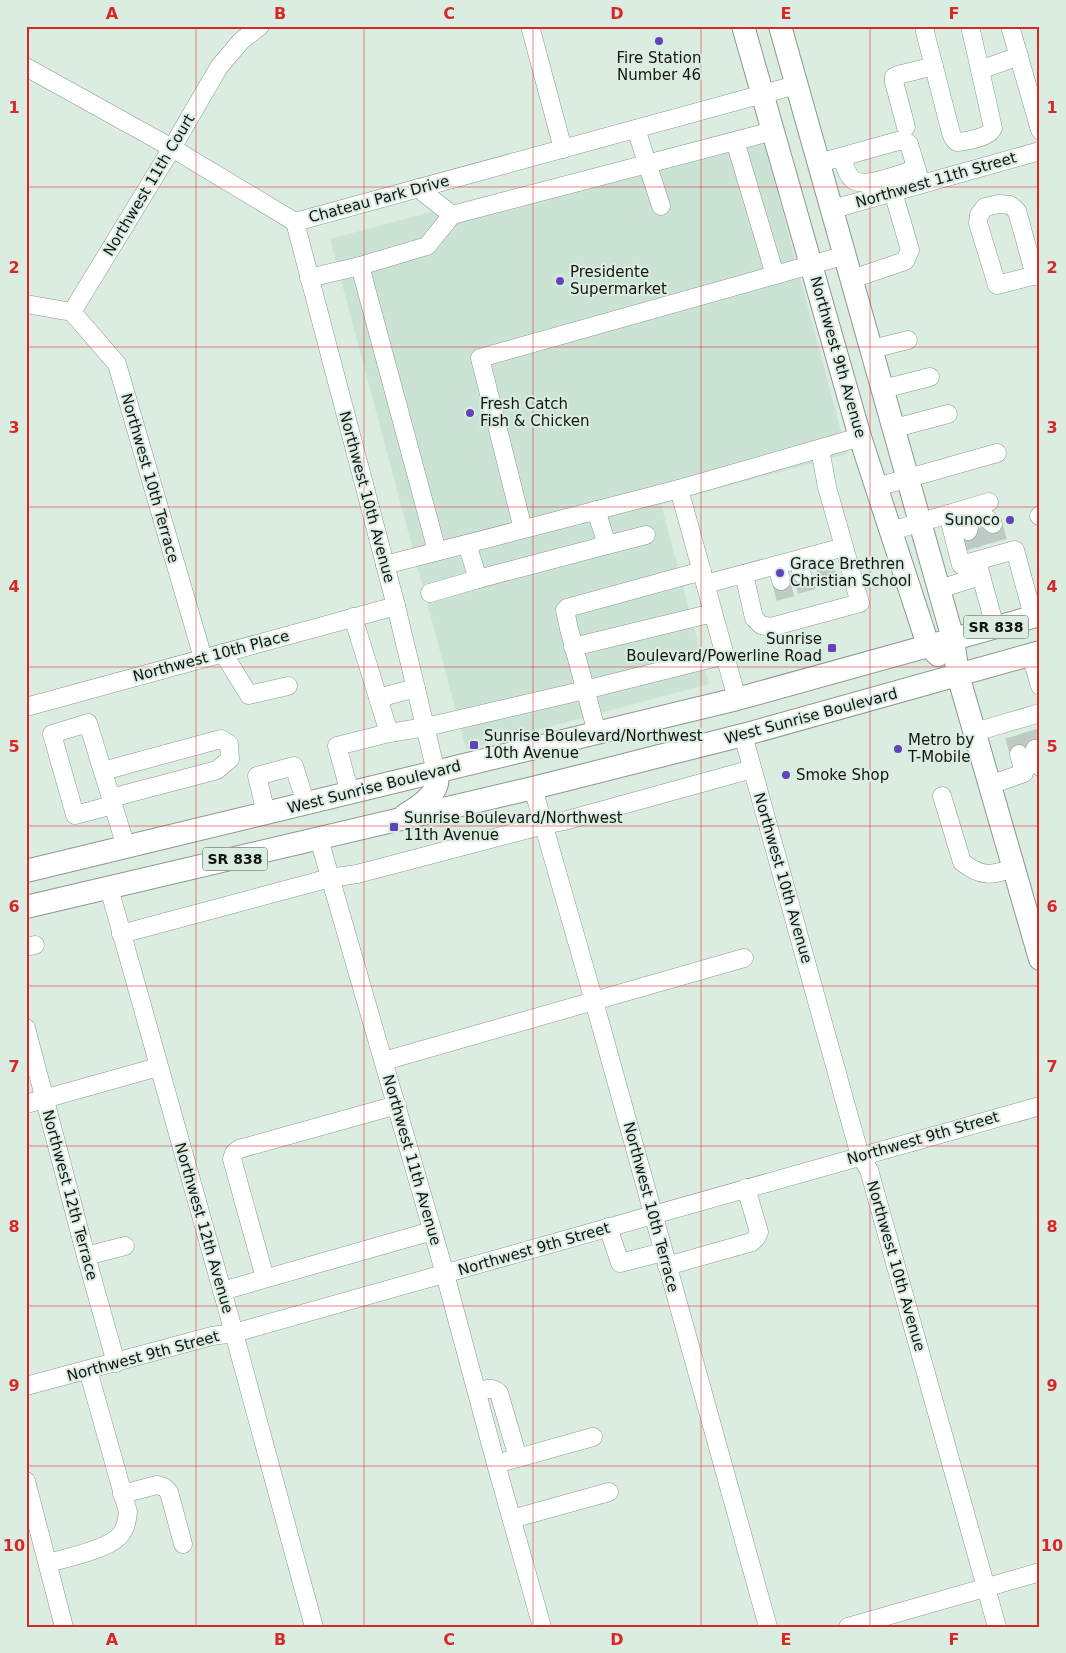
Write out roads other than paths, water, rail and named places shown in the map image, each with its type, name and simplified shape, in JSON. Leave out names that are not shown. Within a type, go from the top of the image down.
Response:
[{"type":"main road","name":"Northwest 9th Avenue","points":[[743,26],[860,437],[928,645],[958,675]]},
{"type":"main road","name":"Northwest 9th Avenue","points":[[780,26],[895,428],[953,639],[958,675],[1040,960]]},
{"type":"main road","name":"West Sunrise Boulevard","points":[[26,871],[737,698],[1037,616]]},
{"type":"main road","name":"West Sunrise Boulevard","points":[[26,907],[533,788],[743,735],[1035,653]]},
{"type":"main road","points":[[398,820],[424,802],[434,791],[438,783],[436,772]]},
{"type":"street","name":"Northwest 11th Court","points":[[72,312],[219,67],[241,41],[260,26]]},
{"type":"street","points":[[530,26],[564,149]]},
{"type":"street","points":[[925,26],[951,133],[957,142],[986,135],[992,132],[994,128],[970,26]]},
{"type":"street","points":[[1010,26],[1040,130]]},
{"type":"street","points":[[980,70],[1019,56]]},
{"type":"street","points":[[906,127],[894,77],[934,66]]},
{"type":"street","name":"Chateau Park Drive","points":[[26,67],[172,148],[295,222],[796,85]]},
{"type":"street","points":[[636,129],[661,206]]},
{"type":"street","points":[[310,278],[360,266],[427,246],[452,215],[773,131]]},
{"type":"street","points":[[735,141],[775,275]]},
{"type":"street","points":[[819,164],[842,157],[898,141],[905,141],[909,144],[919,177],[871,190],[850,178],[842,157]]},
{"type":"street","name":"Northwest 11th Street","points":[[833,209],[871,190],[893,192],[919,177],[1040,151]]},
{"type":"street","points":[[418,188],[452,215]]},
{"type":"street","points":[[852,279],[906,261],[910,250],[893,192]]},
{"type":"street","points":[[1010,204],[1017,211],[1038,275],[997,286],[978,223],[979,215],[985,207],[1010,204]]},
{"type":"street","name":"Northwest 10th Avenue","points":[[295,222],[396,606],[436,772]]},
{"type":"street","points":[[523,529],[480,358],[846,255]]},
{"type":"street","points":[[360,266],[437,552]]},
{"type":"street","points":[[26,304],[72,312]]},
{"type":"street","name":"Northwest 10th Terrace","points":[[72,312],[117,364],[203,658]]},
{"type":"street","points":[[872,349],[908,340]]},
{"type":"street","points":[[883,389],[930,377]]},
{"type":"street","points":[[895,428],[948,414]]},
{"type":"street","points":[[385,565],[679,489],[860,437]]},
{"type":"street","points":[[744,574],[754,618],[760,625],[771,626],[790,613],[834,601],[860,603],[827,488],[820,448]]},
{"type":"street","points":[[877,487],[998,453]]},
{"type":"street","points":[[679,489],[737,698]]},
{"type":"street","points":[[891,531],[982,504],[980,528]]},
{"type":"street","points":[[596,510],[607,545]]},
{"type":"street","points":[[948,514],[961,565],[984,556],[1015,550],[1037,616]]},
{"type":"street","points":[[430,593],[646,535]]},
{"type":"street","points":[[467,544],[478,579]]},
{"type":"street","points":[[597,733],[564,613],[567,608],[704,578],[779,573],[823,561],[844,547]]},
{"type":"street","points":[[939,588],[984,556]]},
{"type":"street","points":[[984,556],[994,627]]},
{"type":"street","name":"Northwest 10th Place","points":[[26,707],[396,606]]},
{"type":"street","points":[[574,647],[713,613]]},
{"type":"street","points":[[353,617],[389,733]]},
{"type":"street","points":[[223,653],[249,695],[288,686]]},
{"type":"street","points":[[1035,653],[1040,686]]},
{"type":"street","points":[[350,793],[337,746],[389,733],[426,728],[725,655]]},
{"type":"street","points":[[378,698],[416,688]]},
{"type":"street","points":[[103,771],[221,739],[229,744],[230,759],[217,770],[112,802],[75,815],[52,734],[88,723],[103,771],[112,802],[126,847]]},
{"type":"street","points":[[975,732],[1024,724]]},
{"type":"street","name":"Northwest 10th Avenue","points":[[743,735],[860,1156],[869,1170],[997,1627]]},
{"type":"street","points":[[990,785],[1034,769],[1027,752]]},
{"type":"street","points":[[266,813],[257,776],[294,766],[306,804]]},
{"type":"street","points":[[121,934],[330,878],[357,874],[564,821],[752,769]]},
{"type":"street","name":"Northwest 10th Terrace","points":[[533,788],[768,1627]]},
{"type":"street","points":[[942,796],[962,862],[968,867],[984,874],[993,874],[1014,868]]},
{"type":"street","name":"Northwest 11th Avenue","points":[[319,839],[445,1274],[542,1627]]},
{"type":"street","name":"Northwest 12th Avenue","points":[[108,888],[234,1334],[314,1627]]},
{"type":"street","points":[[384,1061],[744,958]]},
{"type":"street","name":"Northwest 12th Terrace","points":[[26,1028],[116,1363]]},
{"type":"street","points":[[26,1104],[158,1067]]},
{"type":"street","points":[[265,1278],[232,1159],[234,1153],[238,1148],[397,1105]]},
{"type":"street","name":"Northwest 9th Street","points":[[26,1386],[212,1336],[234,1334],[652,1214],[1040,1106]]},
{"type":"street","points":[[608,1227],[620,1263],[665,1259],[752,1242],[759,1232],[746,1188]]},
{"type":"street","points":[[222,1291],[432,1231]]},
{"type":"street","points":[[86,1256],[126,1246]]},
{"type":"street","points":[[48,1563],[104,1547],[114,1542],[126,1526],[128,1512],[88,1370]]},
{"type":"street","points":[[477,1392],[491,1388],[496,1389],[499,1393],[518,1458]]},
{"type":"street","points":[[496,1464],[593,1437]]},
{"type":"street","points":[[26,1481],[31,1516],[48,1563],[64,1627]]},
{"type":"street","points":[[122,1494],[157,1485],[164,1487],[169,1492],[183,1544]]},
{"type":"street","points":[[512,1519],[609,1492]]},
{"type":"street","points":[[848,1627],[1040,1572]]},
{"type":"tunnel","points":[[993,524],[999,544]]},
{"type":"tunnel","points":[[979,528],[986,548]]},
{"type":"tunnel","points":[[968,531],[974,552]]},
{"type":"tunnel","points":[[825,568],[832,593]]},
{"type":"tunnel","points":[[802,574],[809,599]]},
{"type":"tunnel","points":[[781,581],[787,605]]},
{"type":"tunnel","points":[[1030,731],[1035,749]]},
{"type":"tunnel","points":[[1014,736],[1019,754]]},
{"type":"place","name":"Fire Station Number 46","points":[[659,41]]},
{"type":"place","name":"Presidente Supermarket","points":[[560,281]]},
{"type":"place","name":"Fresh Catch Fish & Chicken","points":[[470,413]]},
{"type":"place","name":"Sunoco","points":[[1010,520]]},
{"type":"place","name":"Grace Brethren Christian School","points":[[780,573]]},
{"type":"place","name":"Sunrise Boulevard/Powerline Road","points":[[832,648]]},
{"type":"place","name":"Sunrise Boulevard/Northwest 10th Avenue","points":[[474,745]]},
{"type":"place","name":"Metro by T-Mobile","points":[[898,749]]},
{"type":"place","name":"Smoke Shop","points":[[786,775]]},
{"type":"place","name":"Sunrise Boulevard/Northwest 11th Avenue","points":[[394,827]]}]
